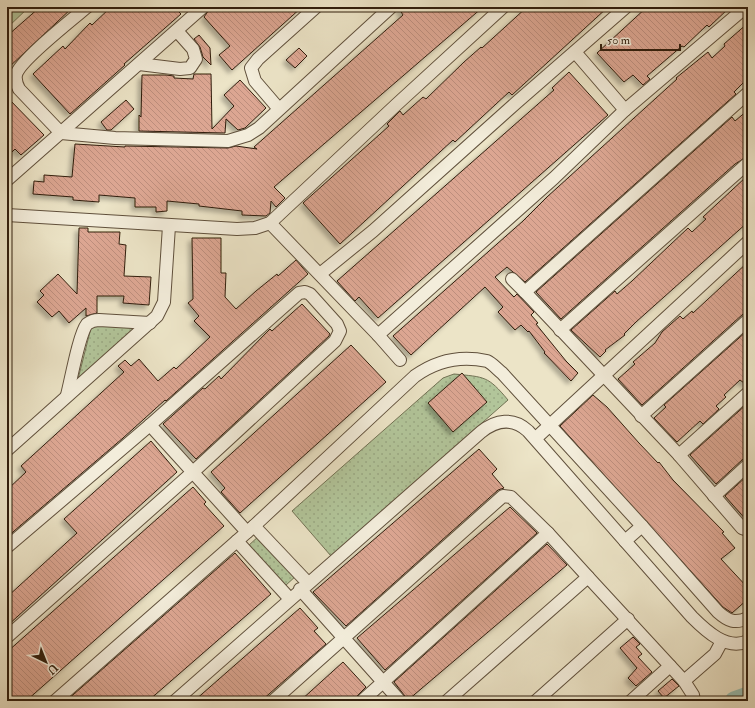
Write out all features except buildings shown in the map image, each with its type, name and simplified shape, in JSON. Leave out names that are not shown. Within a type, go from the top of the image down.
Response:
[{"type":"street","points":[[87,7],[25,61],[16,74],[16,82],[19,90],[61,133],[115,138],[228,141],[248,135],[279,110],[391,7]]},
{"type":"street","points":[[7,180],[203,7]]},
{"type":"street","points":[[279,110],[255,81],[251,68],[258,59],[316,7]]},
{"type":"street","points":[[7,215],[169,226],[242,229],[255,228],[270,223],[503,7]]},
{"type":"street","points":[[320,274],[373,231],[626,7]]},
{"type":"street","points":[[378,335],[554,178],[625,110],[746,7]]},
{"type":"street","points":[[139,64],[180,69],[190,68],[196,59],[195,54],[177,31]]},
{"type":"street","points":[[575,52],[625,110]]},
{"type":"street","points":[[525,292],[748,93]]},
{"type":"street","points":[[560,330],[748,163]]},
{"type":"street","points":[[270,223],[378,335],[400,360]]},
{"type":"street","points":[[7,450],[157,316],[164,302],[169,226]]},
{"type":"street","points":[[536,438],[605,376],[748,242]]},
{"type":"street","points":[[512,279],[679,455],[742,528],[748,530]]},
{"type":"street","points":[[7,547],[150,425],[299,292],[310,294],[337,324],[340,331],[335,342],[193,472],[7,637]]},
{"type":"street","points":[[67,395],[83,334],[88,323],[93,320],[150,322]]},
{"type":"street","points":[[641,416],[748,320]]},
{"type":"street","points":[[55,701],[238,541],[409,381],[429,366],[452,359],[488,361],[502,373],[726,619],[735,622],[748,618]]},
{"type":"street","points":[[679,455],[748,393]]},
{"type":"street","points":[[176,701],[304,586],[488,426],[498,422],[515,422],[523,426],[536,438],[706,632],[722,641],[748,647]]},
{"type":"street","points":[[150,425],[193,472],[251,529],[304,586],[345,639],[400,701]]},
{"type":"street","points":[[714,496],[748,465]]},
{"type":"street","points":[[273,701],[345,639],[500,499],[511,492],[517,501],[548,532],[684,681],[693,695],[694,701]]},
{"type":"street","points":[[625,541],[642,526]]},
{"type":"street","points":[[362,701],[548,532]]},
{"type":"street","points":[[238,541],[290,600]]},
{"type":"street","points":[[447,701],[588,576]]},
{"type":"street","points":[[536,701],[628,620]]},
{"type":"street","points":[[684,681],[714,654],[722,641]]},
{"type":"street","points":[[734,643],[748,641]]},
{"type":"street","points":[[631,701],[670,666]]},
{"type":"green space","points":[[7,7],[29,7],[7,28]]},
{"type":"green space","points":[[92,324],[139,326],[78,379]]},
{"type":"green space","points":[[454,374],[485,379],[495,386],[508,400],[331,556],[292,511],[443,378]]},
{"type":"green space","points":[[260,535],[297,575],[285,586],[248,546]]},
{"type":"waterway","points":[[734,701],[748,696]]}]
